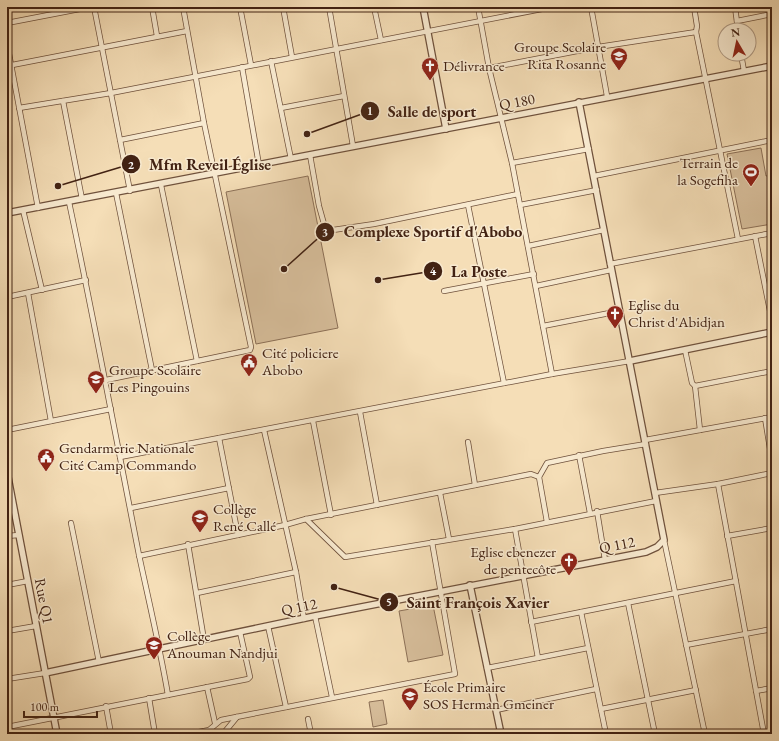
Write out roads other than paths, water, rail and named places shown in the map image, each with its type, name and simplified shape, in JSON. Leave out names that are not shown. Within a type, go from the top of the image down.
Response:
[{"type":"street","points":[[7,23],[90,7]]},
{"type":"street","points":[[94,7],[130,191]]},
{"type":"street","points":[[152,7],[157,36]]},
{"type":"street","points":[[106,380],[250,350],[251,347],[214,174],[183,7]]},
{"type":"street","points":[[240,7],[250,65]]},
{"type":"street","points":[[283,7],[292,56]]},
{"type":"street","points":[[329,7],[353,146]]},
{"type":"street","points":[[374,7],[381,40]]},
{"type":"street","points":[[424,7],[446,129]]},
{"type":"street","points":[[478,7],[489,68],[512,163],[552,374]]},
{"type":"street","points":[[19,108],[111,93],[292,56],[480,22],[552,7]]},
{"type":"street","points":[[591,7],[607,96]]},
{"type":"street","points":[[694,7],[697,26],[696,32],[738,239]]},
{"type":"street","points":[[735,7],[737,21],[772,14]]},
{"type":"street","points":[[9,65],[187,31]]},
{"type":"street","points":[[489,68],[598,47],[696,32]]},
{"type":"street","points":[[7,43],[9,65],[19,108],[38,208]]},
{"type":"street","points":[[271,61],[291,159]]},
{"type":"street","points":[[742,62],[744,71]]},
{"type":"street","points":[[242,66],[259,165]]},
{"type":"street","name":"Q 180","points":[[7,213],[130,191],[607,96],[772,66]]},
{"type":"street","points":[[281,108],[344,96]]},
{"type":"street","points":[[63,101],[82,199]]},
{"type":"street","points":[[579,102],[656,501],[705,734]]},
{"type":"street","points":[[120,140],[204,123]]},
{"type":"street","points":[[594,176],[772,140]]},
{"type":"street","points":[[512,163],[589,149]]},
{"type":"street","points":[[310,155],[321,214],[326,231],[374,224],[518,194]]},
{"type":"street","points":[[161,184],[197,361]]},
{"type":"street","points":[[520,205],[596,190]]},
{"type":"street","points":[[116,193],[152,370]]},
{"type":"street","points":[[69,202],[86,280],[139,556],[160,649],[168,695]]},
{"type":"street","points":[[468,205],[504,383]]},
{"type":"street","points":[[23,210],[42,290]]},
{"type":"street","points":[[528,246],[604,230]]},
{"type":"street","points":[[536,286],[611,267],[772,233]]},
{"type":"street","points":[[755,236],[772,321]]},
{"type":"street","points":[[444,291],[534,274]]},
{"type":"street","points":[[7,297],[86,280]]},
{"type":"street","points":[[28,293],[51,421]]},
{"type":"street","points":[[543,326],[620,311]]},
{"type":"street","points":[[120,457],[552,374],[630,362],[772,332]]},
{"type":"street","points":[[685,350],[692,383],[695,386],[700,430]]},
{"type":"street","points":[[695,386],[772,371]]},
{"type":"street","points":[[7,430],[111,409]]},
{"type":"street","points":[[360,412],[377,505]]},
{"type":"street","points":[[547,522],[539,477],[546,463],[700,430],[772,417]]},
{"type":"street","points":[[765,418],[772,461]]},
{"type":"street","points":[[313,421],[331,515]]},
{"type":"street","points":[[264,430],[296,572],[304,619]]},
{"type":"street","points":[[219,438],[238,535]]},
{"type":"street","points":[[468,442],[475,486]]},
{"type":"street","points":[[579,456],[590,513]]},
{"type":"street","name":"Rue Q1","points":[[7,472],[57,734]]},
{"type":"street","points":[[655,493],[718,484],[772,473]]},
{"type":"street","points":[[139,556],[188,544],[285,525],[306,519],[531,474],[539,477]]},
{"type":"street","points":[[718,484],[764,734]]},
{"type":"street","points":[[130,508],[229,488]]},
{"type":"street","points":[[440,493],[449,539]]},
{"type":"street","points":[[306,519],[345,557],[515,529],[597,511],[656,501]]},
{"type":"street","points":[[597,511],[605,560]]},
{"type":"street","points":[[71,523],[99,662]]},
{"type":"street","points":[[727,536],[772,528]]},
{"type":"street","points":[[515,529],[538,658]]},
{"type":"street","points":[[7,536],[19,535]]},
{"type":"street","name":"Q 112","points":[[7,679],[99,662],[315,616],[605,560],[652,550],[664,540]]},
{"type":"street","points":[[189,734],[209,732],[215,723],[238,716],[455,674],[432,542]]},
{"type":"street","points":[[188,544],[204,640]]},
{"type":"street","points":[[197,593],[296,572]]},
{"type":"street","points":[[7,585],[28,581]]},
{"type":"street","points":[[531,622],[736,581]]},
{"type":"street","points":[[470,586],[501,734]]},
{"type":"street","points":[[628,603],[655,734]]},
{"type":"street","points":[[581,612],[606,734]]},
{"type":"street","points":[[315,616],[332,698]]},
{"type":"street","points":[[7,631],[36,626]]},
{"type":"street","points":[[268,626],[286,707]]},
{"type":"street","points":[[686,645],[772,629]]},
{"type":"street","points":[[7,727],[249,678],[240,632]]},
{"type":"street","points":[[488,668],[588,648]]},
{"type":"street","points":[[207,687],[215,723]]},
{"type":"street","points":[[756,691],[772,688]]},
{"type":"street","points":[[496,710],[596,689]]},
{"type":"street","points":[[601,709],[696,690]]},
{"type":"street","points":[[149,698],[155,734]]},
{"type":"street","points":[[106,706],[111,734]]},
{"type":"street","points":[[224,734],[238,716]]},
{"type":"street","points":[[308,719],[311,734]]},
{"type":"place","name":"Groupe Scolaire Rita Rosanne","points":[[619,71]]},
{"type":"place","name":"Délivrance","points":[[430,81]]},
{"type":"place","name":"Salle de sport","points":[[307,134]]},
{"type":"place","name":"Mfm Reveil Église","points":[[58,186]]},
{"type":"place","name":"Terrain de la Sogefiha","points":[[751,187]]},
{"type":"place","name":"Complexe Sportif d'Abobo","points":[[284,269]]},
{"type":"place","name":"La Poste","points":[[378,280]]},
{"type":"place","name":"Eglise du Christ d'Abidjan","points":[[615,329]]},
{"type":"place","name":"Cité policiere Abobo","points":[[249,377]]},
{"type":"place","name":"Groupe Scolaire Les Pingouins","points":[[96,394]]},
{"type":"place","name":"Gendarmerie Nationale Cité Camp Commando","points":[[46,472]]},
{"type":"place","name":"Collège René Callé","points":[[200,533]]},
{"type":"place","name":"Eglise ebenezer de pentecôte","points":[[569,576]]},
{"type":"place","name":"Saint François Xavier","points":[[334,587]]},
{"type":"place","name":"Collège Anouman Nandjui","points":[[154,660]]},
{"type":"place","name":"École Primaire SOS Herman Gmeiner","points":[[410,711]]}]
